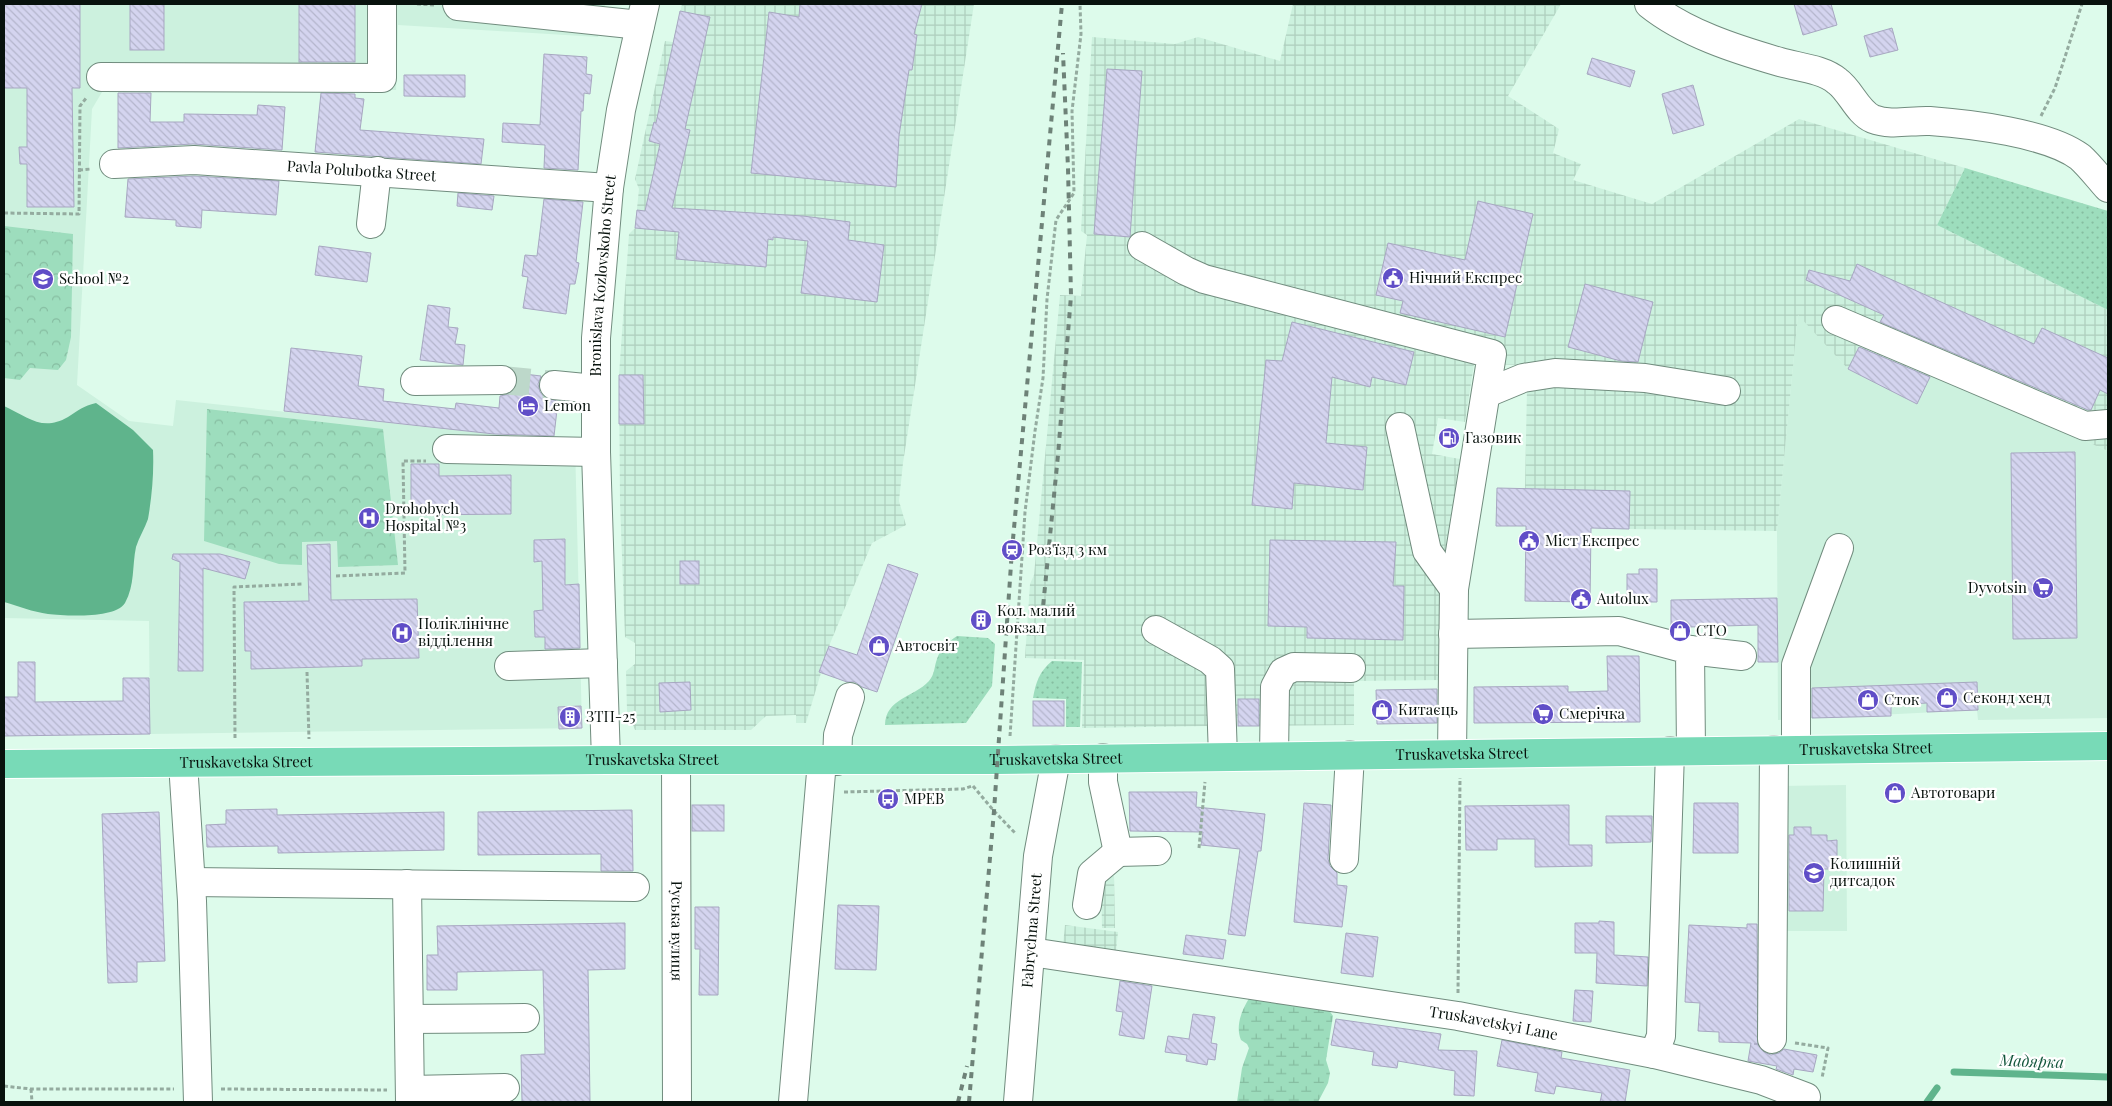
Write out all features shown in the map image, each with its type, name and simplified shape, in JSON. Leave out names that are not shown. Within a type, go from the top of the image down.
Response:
[{"type":"main road","name":"Truskavetska Street","points":[[4,764],[606,760],[829,761],[1350,755],[1456,766],[1680,751],[2108,746]]},
{"type":"street","points":[[101,77],[382,78],[382,4]]},
{"type":"street","points":[[457,4],[458,6],[643,14]]},
{"type":"street","points":[[1663,7],[1729,47],[1823,74],[1837,81],[1861,110],[1872,119],[1890,122],[1924,121],[1954,123],[2030,136],[2052,143],[2080,158],[2108,188]]},
{"type":"street","name":"Bronislava Kozlovskoho Street","points":[[606,760],[596,452],[595,390],[598,303],[609,188],[621,110],[643,14]]},
{"type":"street","name":"Pavla Polubotka Street","points":[[114,164],[194,160],[609,188]]},
{"type":"street","points":[[371,224],[377,171]]},
{"type":"street","points":[[1142,246],[1186,271],[1204,278],[1492,354],[1454,589],[1453,634],[1456,766]]},
{"type":"street","points":[[1836,320],[2085,426],[2108,424]]},
{"type":"street","points":[[1487,392],[1523,378],[1554,373],[1645,378],[1726,391]]},
{"type":"street","points":[[416,381],[502,380]]},
{"type":"street","points":[[554,385],[595,390]]},
{"type":"street","points":[[1400,427],[1428,551],[1454,589]]},
{"type":"street","points":[[438,455],[596,452]]},
{"type":"street","points":[[1772,1039],[1785,750],[1796,665],[1839,548]]},
{"type":"street","points":[[1156,630],[1210,660],[1220,669],[1223,756]]},
{"type":"street","points":[[1453,634],[1619,631],[1690,650],[1742,656]]},
{"type":"street","points":[[1654,1054],[1660,1036],[1680,751],[1690,650]]},
{"type":"street","points":[[508,666],[603,663]]},
{"type":"street","points":[[1274,756],[1275,687],[1283,672],[1294,667],[1351,668]]},
{"type":"street","points":[[793,1102],[829,761],[850,697]]},
{"type":"street","points":[[1344,859],[1350,755]]},
{"type":"street","points":[[1103,758],[1103,782],[1118,852]]},
{"type":"street","name":"Fabrychna Street","points":[[1018,1102],[1038,856],[1056,759]]},
{"type":"street","name":"Руська вулиця","points":[[676,760],[677,1102]]},
{"type":"street","points":[[184,763],[191,882],[198,1102]]},
{"type":"street","points":[[1087,905],[1092,874],[1118,852],[1157,851]]},
{"type":"street","points":[[191,882],[635,887]]},
{"type":"street","points":[[407,884],[410,1096],[505,1088]]},
{"type":"street","name":"Truskavetskyi Lane","points":[[1031,952],[1458,1016],[1654,1054],[1761,1080],[1814,1090]]},
{"type":"street","points":[[409,1019],[525,1018]]},
{"type":"path","points":[[1010,739],[1025,512],[1044,378],[1047,299],[1056,220],[1074,193],[1072,111],[1081,34],[1080,4]]},
{"type":"path","points":[[2030,136],[2054,88],[2082,4]]},
{"type":"path","points":[[4,213],[79,214],[80,106],[101,77]]},
{"type":"path","points":[[336,576],[404,573],[403,461],[438,455]]},
{"type":"path","points":[[235,743],[234,586],[302,584]]},
{"type":"path","points":[[308,672],[309,743]]},
{"type":"path","points":[[1456,766],[1460,906],[1458,1016]]},
{"type":"path","points":[[1199,848],[1205,781]]},
{"type":"path","points":[[973,786],[994,811],[1038,856]]},
{"type":"path","points":[[1772,1039],[1828,1048],[1814,1090]]},
{"type":"path","points":[[4,1086],[31,1089],[32,1102]]},
{"type":"shaded area","points":[[4,4],[605,5],[598,37],[398,25],[396,90],[105,87],[92,109],[77,385],[129,421],[173,426],[176,400],[575,443],[582,728],[150,734],[149,621],[4,618]]},
{"type":"shaded area","points":[[682,4],[974,4],[903,463],[899,501],[906,525],[872,543],[829,646],[806,723],[796,723],[796,715],[766,716],[751,730],[635,730],[627,711],[626,671],[635,664],[635,643],[625,637],[620,502],[619,375],[629,234],[635,228],[639,189],[635,179],[665,41],[673,42]]},
{"type":"shaded area","points":[[1293,4],[1561,4],[1508,96],[1559,129],[1553,153],[1581,164],[1573,180],[1652,204],[1799,119],[1965,168],[1937,225],[2108,310],[2108,451],[1931,374],[1928,380],[1848,369],[1798,315],[1777,531],[1629,529],[1630,491],[1525,489],[1527,388],[1520,365],[1474,364],[1465,422],[1438,418],[1432,454],[1460,459],[1445,552],[1430,571],[1442,601],[1441,680],[1354,681],[1354,725],[1238,726],[1238,718],[1211,720],[1208,726],[1082,728],[1084,660],[1025,658],[1030,584],[1034,575],[1060,295],[1081,296],[1087,235],[1081,231],[1092,37],[1175,44],[1198,37],[1280,61]]},
{"type":"shaded area","points":[[1798,314],[1848,369],[1917,403],[1931,374],[2108,451],[2108,718],[1978,720],[1977,710],[1778,720],[1777,531]]},
{"type":"shaded area","points":[[96,403],[133,430],[153,450],[151,502],[148,519],[136,547],[132,582],[125,603],[120,608],[111,612],[89,615],[66,615],[48,614],[4,602],[4,406],[35,421],[50,423],[59,421],[84,407]]},
{"type":"shaded area","name":"Колишній дитсадок","points":[[1846,785],[1847,931],[1780,931],[1780,786]]},
{"type":"shaded area","points":[[1101,876],[1114,876],[1115,928],[1102,928]]},
{"type":"shaded area","points":[[1065,925],[1118,932],[1116,951],[1063,945]]},
{"type":"green space","points":[[1965,168],[2108,211],[2108,310],[1937,225]]},
{"type":"green space","points":[[4,226],[73,234],[71,337],[66,360],[58,370],[30,368],[20,380],[4,378]]},
{"type":"green space","points":[[207,409],[383,429],[398,565],[338,567],[337,541],[302,542],[302,565],[279,564],[204,541]]},
{"type":"green space","points":[[957,636],[988,638],[995,644],[992,686],[966,723],[885,725],[890,709],[895,704],[923,687],[929,681],[940,652]]},
{"type":"green space","points":[[1052,661],[1082,662],[1080,727],[1066,727],[1066,699],[1033,698],[1039,678]]},
{"type":"green space","points":[[1250,997],[1327,1007],[1333,1016],[1326,1060],[1330,1073],[1328,1083],[1318,1102],[1237,1102],[1242,1068],[1249,1048],[1239,1035],[1239,1023],[1244,1007]]},
{"type":"building","points":[[4,4],[80,4],[80,88],[72,88],[74,207],[27,207],[27,164],[20,164],[19,147],[27,147],[27,88],[4,88]]},
{"type":"building","points":[[130,4],[164,4],[164,50],[130,50]]},
{"type":"building","points":[[299,4],[355,4],[355,62],[299,62]]},
{"type":"building","points":[[800,4],[922,4],[914,34],[917,35],[912,70],[909,70],[899,136],[896,187],[751,173],[769,12],[799,17]]},
{"type":"building","points":[[1794,4],[1831,4],[1837,25],[1803,35]]},
{"type":"building","points":[[680,11],[710,17],[685,129],[690,130],[672,208],[803,216],[850,222],[848,240],[884,245],[877,302],[801,293],[808,241],[773,237],[773,240],[768,239],[766,267],[676,259],[679,232],[635,228],[637,210],[645,211],[660,144],[649,141],[654,122],[656,123]]},
{"type":"building","points":[[1892,28],[1898,50],[1870,57],[1864,36]]},
{"type":"building","points":[[544,54],[587,57],[586,74],[592,75],[590,94],[584,93],[583,111],[581,111],[578,170],[544,168],[545,145],[502,142],[503,123],[540,125]]},
{"type":"building","points":[[1592,58],[1635,71],[1630,87],[1587,74]]},
{"type":"building","points":[[1107,69],[1142,71],[1130,237],[1094,234]]},
{"type":"building","points":[[404,75],[465,75],[465,97],[404,96]]},
{"type":"building","points":[[1693,85],[1704,125],[1673,134],[1662,94]]},
{"type":"building","points":[[118,93],[151,93],[150,122],[184,122],[184,114],[257,115],[258,105],[285,107],[282,150],[193,144],[118,148]]},
{"type":"building","points":[[321,93],[355,94],[355,98],[364,99],[360,130],[484,139],[481,164],[315,152]]},
{"type":"building","points":[[194,176],[279,181],[276,215],[202,210],[201,228],[176,226],[176,220],[125,217],[128,179]]},
{"type":"building","points":[[458,193],[494,196],[492,210],[457,206]]},
{"type":"building","points":[[544,199],[583,202],[576,262],[579,263],[575,284],[570,284],[566,314],[523,308],[528,277],[522,276],[525,255],[537,256]]},
{"type":"building","points":[[1478,201],[1533,214],[1505,337],[1400,313],[1403,301],[1376,295],[1388,243],[1465,260]]},
{"type":"building","points":[[319,246],[371,253],[367,282],[315,275]]},
{"type":"building","points":[[1857,264],[2034,344],[2042,328],[2108,358],[2108,394],[2100,390],[2091,410],[2088,410],[1880,322],[1884,315],[1806,280],[1809,270],[1850,281]]},
{"type":"building","points":[[1585,284],[1653,302],[1638,362],[1621,361],[1568,347]]},
{"type":"building","points":[[428,305],[450,308],[448,327],[458,328],[455,344],[465,345],[463,365],[420,360]]},
{"type":"building","points":[[1292,322],[1414,352],[1406,385],[1372,377],[1370,387],[1332,377],[1326,443],[1367,447],[1363,490],[1294,483],[1292,509],[1252,505],[1266,360],[1282,361]]},
{"type":"building","points":[[1859,347],[1930,377],[1917,404],[1848,369]]},
{"type":"building","points":[[291,348],[362,356],[358,386],[384,389],[383,401],[455,409],[456,403],[499,408],[500,396],[510,394],[516,387],[518,380],[516,373],[541,376],[538,384],[540,392],[545,398],[558,401],[554,436],[494,434],[284,411]]},
{"type":"building","points":[[619,375],[643,375],[644,424],[619,424]]},
{"type":"building","points":[[2075,452],[2077,638],[2013,639],[2011,453]]},
{"type":"building","points":[[411,464],[439,464],[439,476],[511,475],[511,514],[411,515]]},
{"type":"building","points":[[1497,488],[1630,491],[1629,529],[1591,528],[1590,602],[1525,601],[1526,526],[1496,526]]},
{"type":"building","points":[[565,539],[565,585],[579,584],[580,648],[545,649],[545,637],[535,637],[534,611],[543,610],[542,561],[534,562],[534,540]]},
{"type":"building","points":[[1270,540],[1396,542],[1393,586],[1404,586],[1403,640],[1307,638],[1307,627],[1268,626]]},
{"type":"building","points":[[330,544],[331,600],[417,599],[419,658],[362,659],[362,666],[251,669],[251,651],[245,651],[244,602],[309,601],[307,545]]},
{"type":"building","points":[[173,554],[220,554],[250,562],[245,579],[203,568],[203,671],[178,671],[180,562],[172,559]]},
{"type":"building","points":[[680,561],[699,561],[699,584],[680,584]]},
{"type":"building","points":[[888,564],[918,574],[877,692],[862,687],[855,682],[847,682],[819,672],[829,646],[857,655]]},
{"type":"building","points":[[1639,569],[1657,569],[1657,602],[1627,602],[1627,574],[1639,574]]},
{"type":"building","points":[[1777,598],[1778,662],[1758,662],[1758,625],[1689,627],[1690,630],[1671,629],[1671,600]]},
{"type":"building","points":[[1607,656],[1639,656],[1640,722],[1474,723],[1474,687],[1568,686],[1568,692],[1608,691]]},
{"type":"building","points":[[18,662],[35,662],[35,702],[123,701],[123,678],[149,678],[150,734],[4,736],[4,697],[18,697]]},
{"type":"building","points":[[690,682],[691,710],[660,712],[659,683]]},
{"type":"building","points":[[1977,682],[1978,710],[1927,712],[1927,703],[1891,705],[1891,716],[1812,718],[1812,688]]},
{"type":"building","points":[[1437,689],[1437,723],[1377,724],[1376,690]]},
{"type":"building","points":[[1238,699],[1259,699],[1259,726],[1238,726]]},
{"type":"building","points":[[1033,701],[1064,701],[1064,726],[1033,726]]},
{"type":"building","name":"ЗТП-25","points":[[581,706],[582,728],[559,729],[558,707]]},
{"type":"building","points":[[1129,792],[1197,792],[1196,807],[1265,814],[1261,851],[1258,851],[1245,936],[1228,934],[1240,849],[1201,845],[1203,832],[1130,831]]},
{"type":"building","points":[[1304,803],[1331,805],[1328,859],[1330,866],[1337,873],[1337,885],[1347,886],[1342,927],[1294,922]]},
{"type":"building","points":[[1694,803],[1738,803],[1738,853],[1693,853]]},
{"type":"building","points":[[692,805],[724,805],[724,831],[692,831]]},
{"type":"building","points":[[1569,805],[1569,845],[1592,845],[1592,866],[1535,867],[1535,839],[1497,839],[1497,850],[1466,850],[1465,806]]},
{"type":"building","points":[[277,809],[277,815],[444,812],[444,850],[278,853],[278,846],[207,847],[206,825],[226,824],[226,810]]},
{"type":"building","points":[[632,810],[633,871],[601,871],[601,854],[478,855],[478,812]]},
{"type":"building","points":[[159,812],[165,961],[137,962],[137,982],[108,983],[102,814]]},
{"type":"building","points":[[1606,816],[1652,816],[1651,842],[1606,843]]},
{"type":"building","points":[[1794,827],[1811,827],[1811,835],[1827,835],[1827,841],[1837,840],[1837,869],[1824,869],[1823,911],[1789,911],[1789,835],[1794,835]]},
{"type":"building","points":[[838,905],[879,906],[876,970],[835,969]]},
{"type":"building","points":[[695,907],[719,907],[718,995],[699,995],[700,949],[695,949]]},
{"type":"building","points":[[1599,921],[1614,922],[1614,955],[1648,957],[1647,986],[1596,983],[1597,953],[1575,953],[1575,923],[1599,923]]},
{"type":"building","points":[[625,923],[625,969],[588,970],[590,1102],[522,1102],[521,1055],[545,1054],[543,970],[457,972],[457,990],[427,990],[427,955],[438,955],[437,926]]},
{"type":"building","points":[[1747,924],[1757,924],[1758,1044],[1764,1052],[1771,1055],[1779,1053],[1784,1049],[1817,1055],[1813,1072],[1794,1069],[1793,1075],[1776,1069],[1777,1066],[1748,1061],[1751,1043],[1719,1042],[1719,1032],[1698,1031],[1700,1003],[1685,1002],[1689,925],[1747,928]]},
{"type":"building","points":[[1346,933],[1378,937],[1373,977],[1341,973]]},
{"type":"building","points":[[1186,935],[1226,940],[1223,959],[1183,954]]},
{"type":"building","points":[[1120,981],[1152,986],[1144,1039],[1119,1035],[1123,1012],[1116,1011]]},
{"type":"building","points":[[1575,990],[1593,991],[1591,1022],[1573,1021]]},
{"type":"building","points":[[1193,1014],[1215,1017],[1211,1043],[1217,1044],[1215,1060],[1208,1059],[1207,1065],[1186,1061],[1187,1055],[1165,1052],[1168,1036],[1189,1039]]},
{"type":"building","points":[[1336,1019],[1441,1034],[1438,1050],[1477,1051],[1474,1096],[1454,1095],[1455,1071],[1398,1061],[1397,1068],[1372,1065],[1374,1052],[1331,1045]]},
{"type":"building","points":[[1502,1040],[1562,1052],[1561,1058],[1630,1070],[1625,1102],[1600,1102],[1602,1093],[1556,1086],[1554,1094],[1535,1091],[1538,1073],[1497,1066]]},
{"type":"waterway","name":"Мадярка","points":[[1954,1072],[2108,1077]]},
{"type":"waterway","name":"Мадярка","points":[[1927,1102],[1937,1088]]},
{"type":"tunnel","points":[[502,380],[554,385]]},
{"type":"railway","points":[[969,1102],[994,811],[1012,550],[1062,4]]},
{"type":"railway","points":[[1042,617],[1071,296],[1063,53]]},
{"type":"railway","points":[[958,1102],[967,1066]]},
{"type":"place","name":"Нічний Експрес","points":[[1393,278]]},
{"type":"place","name":"School №2","points":[[43,279]]},
{"type":"place","name":"Lemon","points":[[528,406]]},
{"type":"place","name":"Газовик","points":[[1449,438]]},
{"type":"place","name":"Drohobych Hospital №3","points":[[369,518]]},
{"type":"place","name":"Міст Експрес","points":[[1529,541]]},
{"type":"place","name":"Роз'їзд 3 км","points":[[1012,550]]},
{"type":"place","name":"Dyvotsin","points":[[2043,588]]},
{"type":"place","name":"Autolux","points":[[1581,599]]},
{"type":"place","name":"Кол. малий вокзал","points":[[981,620]]},
{"type":"place","name":"СТО","points":[[1680,631]]},
{"type":"place","name":"Поліклінічне відділення","points":[[402,633]]},
{"type":"place","name":"Автосвіт","points":[[879,646]]},
{"type":"place","name":"Секонд хенд","points":[[1947,698]]},
{"type":"place","name":"Сток","points":[[1868,700]]},
{"type":"place","name":"Китаєць","points":[[1382,710]]},
{"type":"place","name":"Смерічка","points":[[1543,714]]},
{"type":"place","name":"ЗТП-25","points":[[570,717]]},
{"type":"place","name":"Автотовари","points":[[1895,793]]},
{"type":"place","name":"МРЕВ","points":[[888,799]]},
{"type":"place","name":"Колишній дитсадок","points":[[1814,873]]}]
